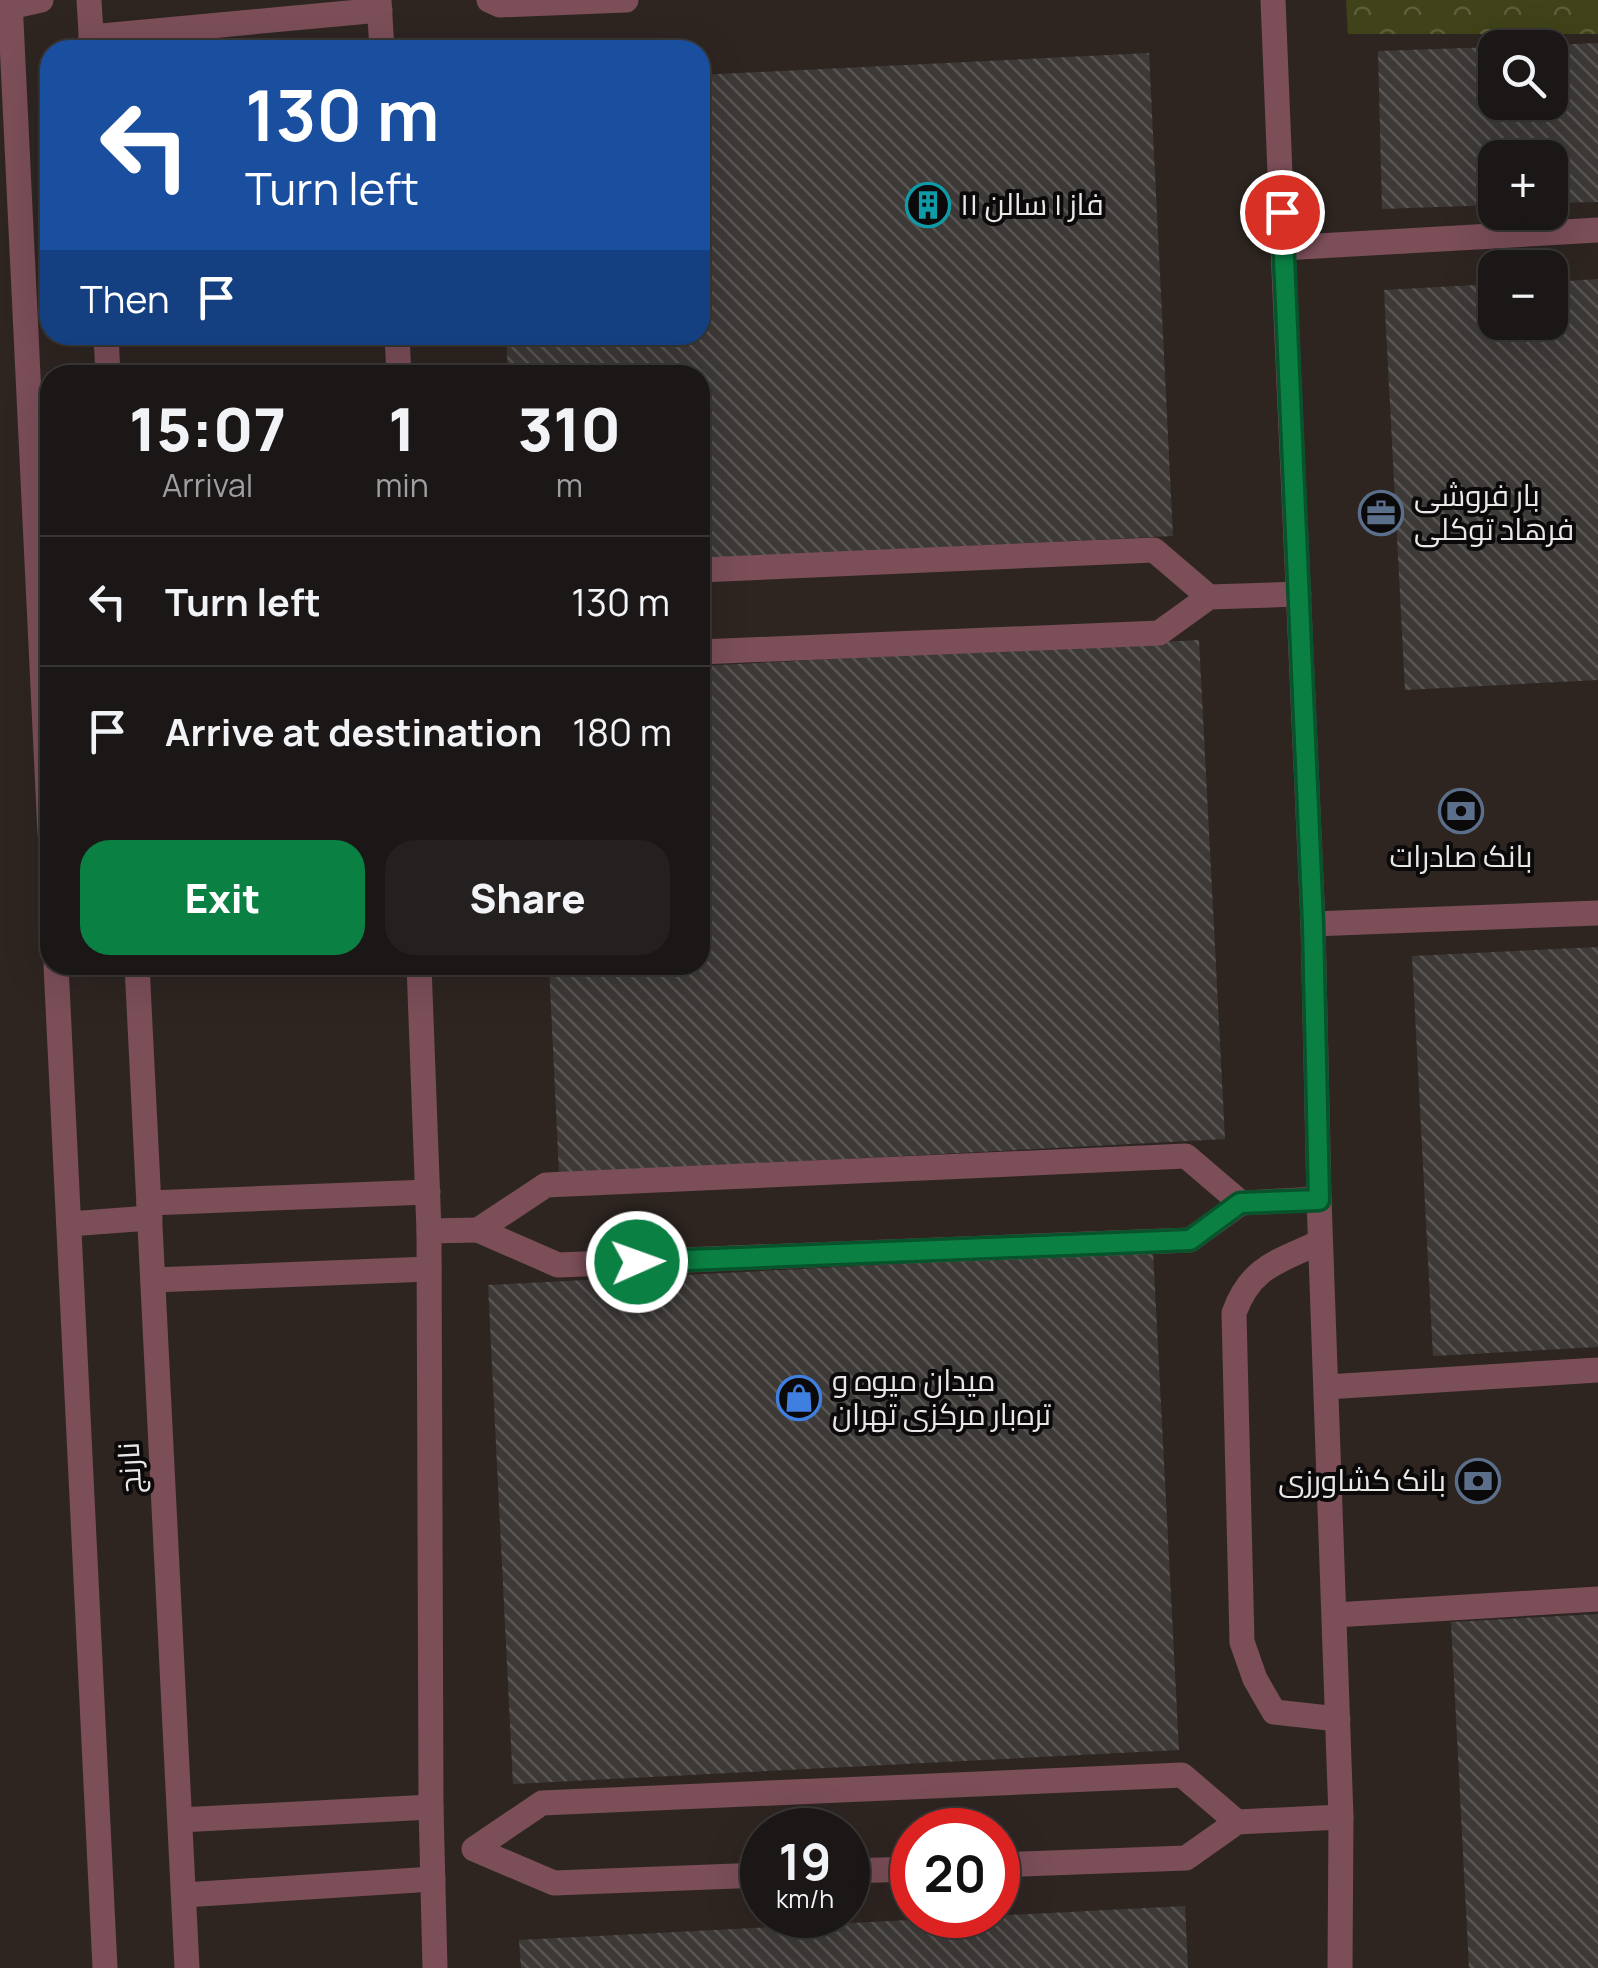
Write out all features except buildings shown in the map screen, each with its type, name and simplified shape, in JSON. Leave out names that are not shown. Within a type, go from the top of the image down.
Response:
[{"type":"lane","points":[[40,529],[10,3],[41,0]]},
{"type":"lane","points":[[89,0],[92,40]]},
{"type":"lane","points":[[489,0],[500,5],[626,0]]},
{"type":"lane","points":[[1273,0],[1313,924],[1341,1817],[1340,1968]]},
{"type":"lane","points":[[115,40],[380,5],[382,40]]},
{"type":"lane","points":[[1284,248],[1598,230]]},
{"type":"lane","points":[[710,570],[1154,550],[1209,597]]},
{"type":"lane","points":[[710,652],[1159,633],[1209,597],[1298,594]]},
{"type":"lane","points":[[1313,924],[1598,913]]},
{"type":"lane","name":"نارنج","points":[[57,975],[105,1968]]},
{"type":"lane","name":"نارنج","points":[[138,975],[188,1968]]},
{"type":"lane","points":[[419,975],[429,1231],[431,1807],[436,1968]]},
{"type":"lane","points":[[478,1230],[546,1185],[1186,1156],[1240,1203]]},
{"type":"lane","points":[[69,1224],[150,1211],[428,1192]]},
{"type":"lane","points":[[429,1231],[478,1230],[558,1265],[1190,1240],[1240,1203],[1319,1200]]},
{"type":"lane","points":[[1320,1242],[1256,1274],[1242,1290],[1234,1314],[1242,1642],[1255,1679],[1274,1712],[1338,1719]]},
{"type":"lane","points":[[153,1280],[429,1269]]},
{"type":"lane","points":[[1327,1386],[1598,1370]]},
{"type":"lane","points":[[1335,1616],[1598,1599]]},
{"type":"lane","points":[[474,1849],[542,1804],[1182,1775],[1237,1822]]},
{"type":"lane","points":[[180,1820],[431,1807]]},
{"type":"lane","points":[[1020,1865],[1186,1858],[1237,1822],[1341,1817]]},
{"type":"lane","points":[[433,1847],[474,1849],[554,1883],[740,1876]]},
{"type":"lane","points":[[184,1895],[434,1880]]},
{"type":"shaded area","name":"میدان میوه و تره‌بار مرکزی تهران","points":[[0,0],[1598,0],[1598,1968],[0,1968]]},
{"type":"green space","points":[[1346,0],[1598,0],[1598,34],[1478,30],[1478,34],[1348,34]]},
{"type":"place","name":"فاز ۱ سالن ۱۱","points":[[928,205]]},
{"type":"place","name":"بار فروشی فرهاد توکلی","points":[[1381,513]]},
{"type":"place","name":"بانک صادرات","points":[[1461,811]]},
{"type":"place","name":"میدان میوه و تره‌بار مرکزی تهران","points":[[799,1398]]},
{"type":"place","name":"بانک کشاورزی","points":[[1478,1481]]},
{"type":"route","points":[[637,1262],[1190,1240],[1240,1203],[1319,1200],[1313,924],[1282,212]]}]
